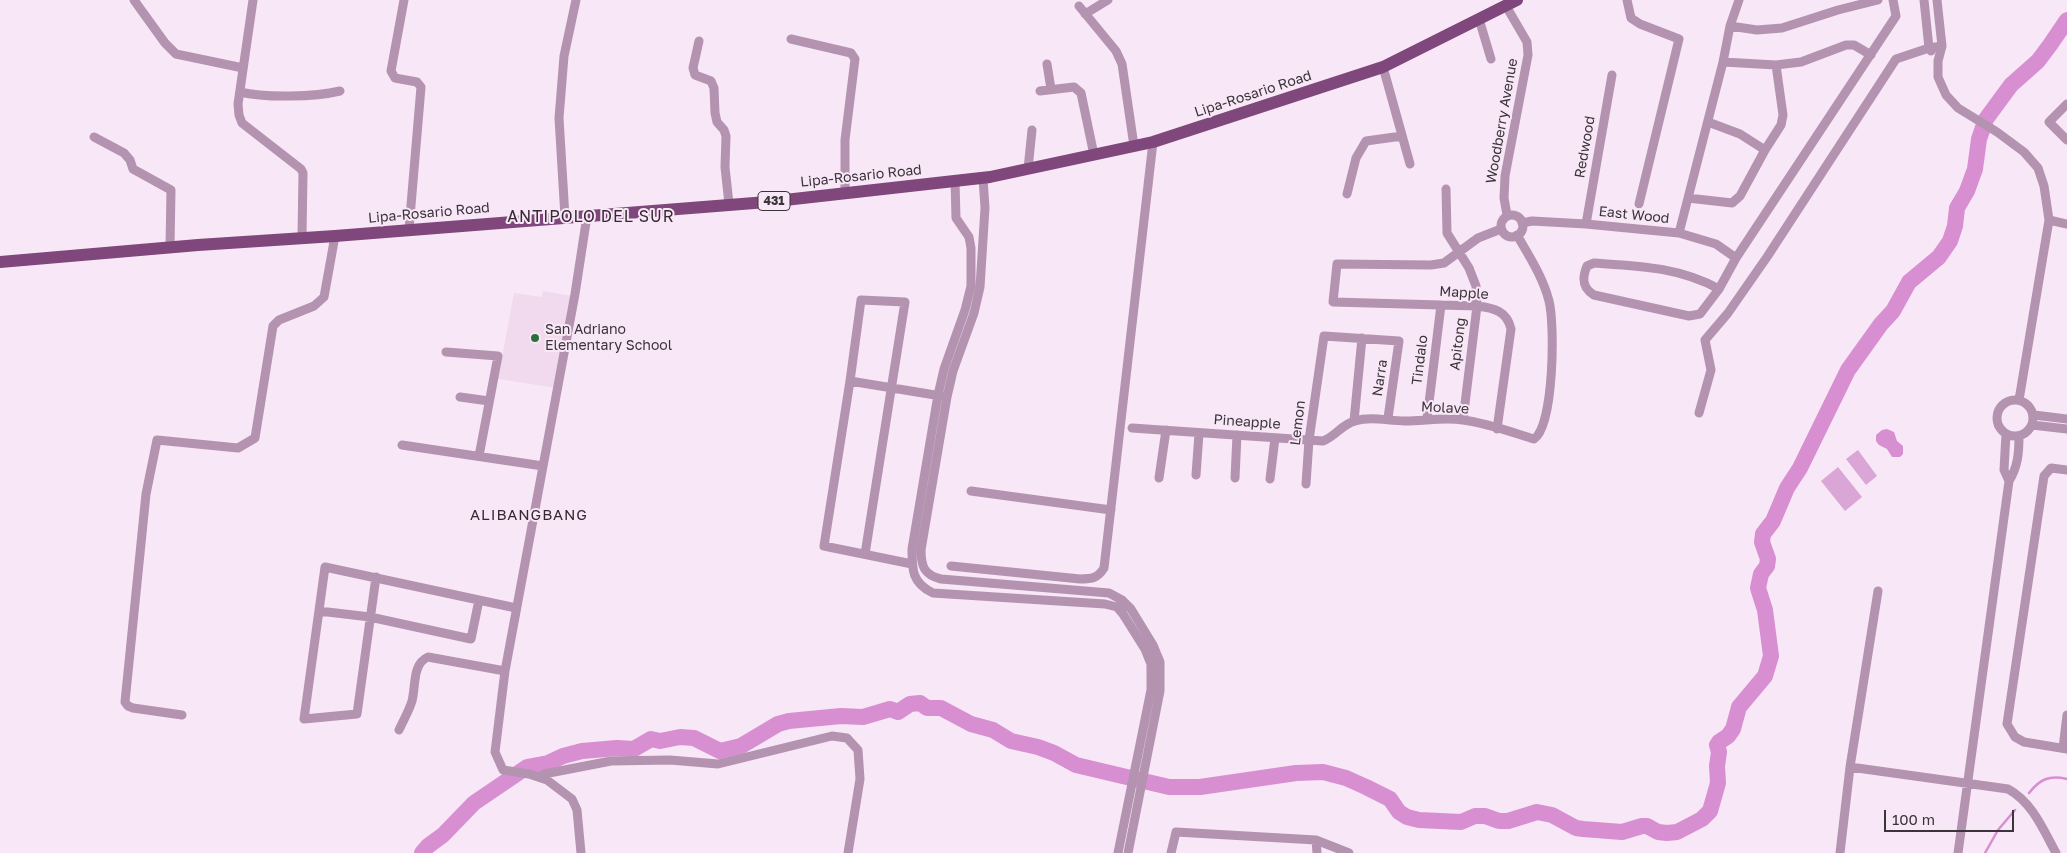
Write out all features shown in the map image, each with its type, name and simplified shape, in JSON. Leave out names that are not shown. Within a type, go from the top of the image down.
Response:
[{"type":"main road","name":"Lipa-Rosario Road","points":[[0,262],[728,204],[983,178],[1153,142],[1383,67],[1511,3]]},
{"type":"street","points":[[134,0],[165,43],[176,54],[243,68]]},
{"type":"street","points":[[253,0],[240,92],[239,115],[242,123],[301,168],[303,173],[302,237]]},
{"type":"street","points":[[404,0],[391,71],[395,78],[418,82],[421,87],[409,229]]},
{"type":"street","points":[[566,217],[559,118],[564,56],[576,0]]},
{"type":"street","points":[[1108,0],[1082,10],[1116,51],[1122,64],[1134,146]]},
{"type":"street","points":[[1627,0],[1631,18],[1640,24],[1679,39],[1639,204]]},
{"type":"street","points":[[1679,234],[1723,62],[1730,26],[1739,0]]},
{"type":"street","points":[[1730,26],[1757,30],[1782,28],[1838,10],[1878,0]]},
{"type":"street","points":[[1719,289],[1700,278],[1674,272],[1654,268],[1594,263],[1587,266],[1584,284],[1586,289],[1594,295],[1694,316],[1703,311],[1719,289],[1736,258],[1896,16],[1893,0]]},
{"type":"street","points":[[1924,0],[1929,48],[1938,61]]},
{"type":"street","points":[[1937,0],[1942,46],[1938,61],[1938,78],[1946,96],[1958,108],[1998,132],[2024,152],[2038,168],[2044,186],[2049,220],[2019,400]]},
{"type":"street","name":"Woodberry Avenue","points":[[1507,215],[1504,198],[1505,176],[1528,55],[1527,42],[1511,3]]},
{"type":"street","points":[[1479,19],[1491,59]]},
{"type":"street","points":[[791,39],[854,55],[845,140],[845,193]]},
{"type":"street","points":[[699,41],[693,68],[695,75],[711,81],[714,88],[714,113],[717,122],[724,130],[726,136],[728,204]]},
{"type":"street","points":[[1723,62],[1776,65],[1802,62],[1846,45],[1854,46],[1870,56]]},
{"type":"street","points":[[1699,413],[1711,370],[1705,340],[1728,313],[1767,257],[1896,59],[1929,48],[1942,46]]},
{"type":"street","points":[[1047,64],[1051,89]]},
{"type":"street","points":[[1688,198],[1728,203],[1735,201],[1782,125],[1783,115],[1776,65]]},
{"type":"street","points":[[1383,67],[1410,164]]},
{"type":"street","name":"Redwood","points":[[1586,224],[1612,74]]},
{"type":"street","points":[[1040,91],[1074,88],[1081,93],[1094,155]]},
{"type":"street","points":[[240,92],[258,96],[328,94],[340,91]]},
{"type":"street","points":[[2067,104],[2049,122],[2067,140]]},
{"type":"street","points":[[1708,122],[1740,134],[1765,150]]},
{"type":"street","points":[[1028,169],[1032,130]]},
{"type":"street","points":[[1347,194],[1356,158],[1366,141],[1402,136]]},
{"type":"street","points":[[94,137],[124,153],[130,160],[132,167],[171,190],[170,247]]},
{"type":"street","points":[[951,566],[1080,579],[1094,579],[1104,568],[1153,142]]},
{"type":"street","points":[[983,178],[985,208],[978,296],[942,396],[912,549],[912,564],[916,581],[924,589],[932,593],[1105,604],[1117,607],[1145,649],[1150,664],[1151,690],[1141,768]]},
{"type":"street","points":[[955,181],[956,218],[969,237],[972,248],[970,286],[965,310],[944,369],[921,550],[921,566],[930,576],[940,579],[1109,593],[1122,600],[1131,608],[1153,645],[1160,662],[1160,691],[1136,792],[1128,853]]},
{"type":"street","name":"Apitong","points":[[1446,189],[1447,233],[1460,252],[1476,286],[1477,306],[1463,420]]},
{"type":"street","points":[[1507,215],[1516,216],[1522,223],[1521,232],[1517,235],[1508,236],[1501,229],[1500,224],[1507,215]]},
{"type":"street","points":[[581,853],[577,810],[572,799],[556,786],[539,777],[503,770],[495,752],[505,671],[575,294],[587,216]]},
{"type":"street","points":[[2049,220],[2067,224]]},
{"type":"street","name":"East Wood","points":[[1522,223],[1532,221],[1586,224],[1679,234],[1716,244],[1736,258]]},
{"type":"street","points":[[1460,252],[1478,238],[1501,229]]},
{"type":"street","points":[[969,237],[983,235]]},
{"type":"street","name":"Molave","points":[[1354,421],[1388,418],[1404,421],[1427,419],[1463,420],[1534,438],[1539,436],[1545,423],[1551,373],[1553,331],[1549,302],[1537,271],[1517,235]]},
{"type":"street","points":[[182,715],[133,708],[125,702],[146,494],[157,440],[238,448],[255,438],[273,326],[279,320],[314,306],[324,297],[335,236]]},
{"type":"street","name":"Mapple","points":[[1460,252],[1444,263],[1432,266],[1336,264],[1333,302],[1477,306],[1490,307],[1503,312],[1509,320],[1511,330],[1497,429]]},
{"type":"street","points":[[864,554],[905,302],[861,300],[824,546],[912,564]]},
{"type":"street","name":"Tindalo","points":[[1427,419],[1441,305]]},
{"type":"street","name":"Lemon","points":[[1306,484],[1309,440],[1324,336],[1362,338]]},
{"type":"street","points":[[1354,421],[1362,338]]},
{"type":"street","name":"Narra","points":[[1362,338],[1399,341],[1388,418]]},
{"type":"street","points":[[446,352],[498,356],[479,456]]},
{"type":"street","points":[[850,381],[942,396]]},
{"type":"street","points":[[460,397],[489,401]]},
{"type":"street","points":[[2019,400],[2029,405],[2034,415],[2032,425],[2025,434],[2019,436],[2006,434],[1999,426],[1998,414],[2003,404],[2008,401],[2019,400]]},
{"type":"street","points":[[2034,415],[2067,419]]},
{"type":"street","name":"Pineapple","points":[[1132,428],[1323,441],[1332,438],[1341,428],[1354,421]]},
{"type":"street","points":[[2032,425],[2067,429]]},
{"type":"street","points":[[1159,478],[1166,430]]},
{"type":"street","points":[[1196,475],[1199,433]]},
{"type":"street","points":[[2006,434],[2004,470],[2009,481]]},
{"type":"street","points":[[1235,478],[1238,435]]},
{"type":"street","points":[[1958,853],[2009,481],[2014,473],[2017,462],[2019,436]]},
{"type":"street","points":[[1270,479],[1275,438]]},
{"type":"street","points":[[402,445],[543,466]]},
{"type":"street","points":[[2067,470],[2051,468],[2044,476],[2008,724],[2015,737],[2024,742],[2065,748],[2067,715]]},
{"type":"street","points":[[972,491],[1111,510]]},
{"type":"street","points":[[376,577],[357,714],[304,719],[325,567],[376,577],[516,608]]},
{"type":"street","points":[[1840,853],[1850,767],[1878,591]]},
{"type":"street","points":[[319,611],[370,617],[471,639],[479,600]]},
{"type":"street","points":[[398,730],[412,702],[418,666],[422,660],[428,658],[505,671]]},
{"type":"street","points":[[539,777],[544,774],[611,761],[670,760],[718,764],[832,736],[847,738],[858,750],[860,779],[848,853]]},
{"type":"street","points":[[1850,767],[2008,789],[2019,795],[2028,805],[2056,853]]},
{"type":"street","points":[[1118,853],[1136,792]]},
{"type":"street","points":[[1172,853],[1176,832],[1316,840],[1350,853]]},
{"type":"street","points":[[1316,840],[1316,853]]},
{"type":"shaded area","name":"San Adriano Elementary School","points":[[543,291],[572,296],[556,388],[498,379],[514,293],[542,297]]},
{"type":"shaded area","points":[[1887,429],[1894,432],[1897,441],[1903,446],[1903,454],[1900,457],[1892,457],[1887,449],[1876,441],[1876,435],[1882,430]]},
{"type":"shaded area","points":[[1858,450],[1877,476],[1866,485],[1846,459]]},
{"type":"shaded area","points":[[1838,467],[1862,497],[1845,511],[1821,481]]},
{"type":"waterway","points":[[422,853],[443,835],[474,803],[527,767],[548,763],[563,756],[582,751],[617,748],[634,749],[651,739],[660,741],[680,737],[694,738],[720,751],[741,746],[778,724],[789,721],[841,716],[863,717],[890,709],[898,712],[910,704],[920,703],[927,708],[941,708],[971,724],[993,730],[1011,741],[1038,747],[1076,765],[1169,787],[1200,787],[1296,773],[1323,772],[1346,778],[1366,787],[1390,799],[1399,812],[1407,817],[1419,820],[1461,822],[1475,816],[1485,816],[1499,821],[1508,821],[1537,812],[1552,815],[1576,828],[1622,832],[1647,826],[1658,832],[1677,832],[1702,819],[1710,811],[1718,783],[1717,766],[1719,752],[1717,745],[1733,729],[1739,707],[1765,676],[1771,656],[1765,610],[1758,588],[1761,574],[1767,566],[1768,559],[1762,542],[1763,534],[1773,521],[1787,488],[1800,468],[1848,370],[1881,324],[1893,311],[1909,282],[1939,257],[1950,241],[1955,226],[1957,208],[1967,191],[1975,169],[1979,139],[1986,119],[2011,85],[2038,61],[2067,20]]},
{"type":"waterway","points":[[2029,793],[2037,784],[2045,779],[2067,779]]},
{"type":"waterway","points":[[1985,853],[1998,830],[2015,810]]},
{"type":"place","name":"San Adriano Elementary School","points":[[535,338]]},
{"type":"district","name":"ANTIPOLO DEL SUR","points":[[591,217]]},
{"type":"district","name":"ALIBANGBANG","points":[[529,515]]}]
